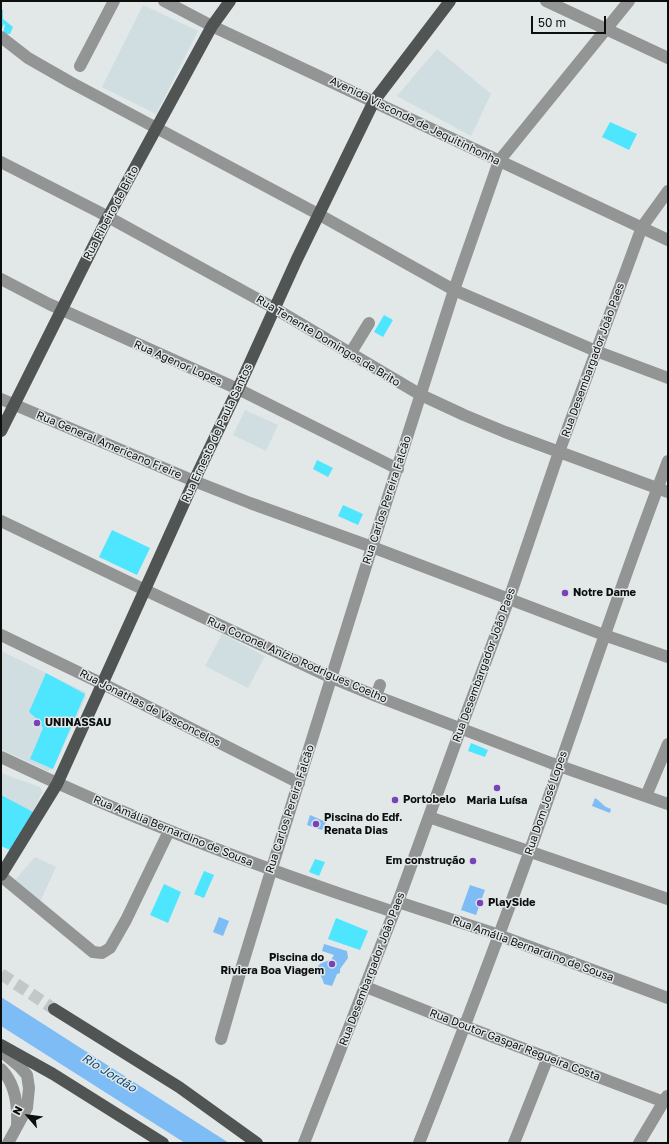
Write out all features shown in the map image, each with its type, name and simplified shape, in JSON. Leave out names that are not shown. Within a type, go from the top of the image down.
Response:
[{"type":"main road","name":"Rua Ribeiro de Brito","points":[[1,431],[108,217],[212,26],[230,1]]},
{"type":"main road","name":"Rua Ernesto de Paula Santos","points":[[1,876],[58,784],[194,481],[238,389],[274,308],[318,214],[374,101],[450,1]]},
{"type":"main road","points":[[54,1009],[178,1087],[257,1143]]},
{"type":"main road","points":[[1,1045],[59,1078],[163,1143]]},
{"type":"street","points":[[80,66],[114,1]]},
{"type":"street","name":"Avenida Visconde de Jequitinhonha","points":[[164,1],[212,26],[668,240]]},
{"type":"street","points":[[546,1],[668,58]]},
{"type":"street","name":"Rua Carlos Pereira Falcão","points":[[221,1039],[271,870],[372,547],[454,290],[498,161],[629,1]]},
{"type":"street","points":[[1,37],[28,58],[70,82],[318,214],[454,290],[596,351],[668,378]]},
{"type":"street","name":"Rua Tenente Domingos de Brito","points":[[1,162],[108,217],[274,308],[421,395],[464,415],[663,490]]},
{"type":"street","name":"Rua Desembargador João Paes","points":[[304,1143],[396,907],[509,599],[559,452],[642,227],[668,191]]},
{"type":"street","name":"Rua Agenor Lopes","points":[[1,280],[61,310],[238,389],[398,469]]},
{"type":"street","points":[[350,354],[369,323]]},
{"type":"street","name":"Rua General Americano Freire","points":[[1,399],[194,481],[250,503],[372,547],[604,635],[668,657]]},
{"type":"street","name":"Rua Dom José Lopes","points":[[419,1143],[465,1027],[529,852],[604,635],[663,490],[668,461]]},
{"type":"street","name":"Rua Coronel Anízio Rodrigues Coelho","points":[[1,520],[332,678],[378,690],[461,728],[668,804]]},
{"type":"street","name":"Rua Jonathas de Vasconcelos","points":[[1,635],[299,783]]},
{"type":"street","points":[[646,796],[668,744]]},
{"type":"street","name":"Rua Amália Bernardino de Sousa","points":[[1,757],[58,784],[169,831],[271,870],[498,936],[668,998]]},
{"type":"street","points":[[429,817],[668,899]]},
{"type":"street","points":[[1,876],[93,952],[102,953],[110,948],[126,920],[169,831]]},
{"type":"street","name":"Rua Doutor Gaspar Regueira Costa","points":[[366,987],[465,1027],[666,1098]]},
{"type":"street","points":[[1,1051],[14,1060],[26,1075],[30,1088],[27,1108],[8,1143]]},
{"type":"street","points":[[514,1143],[548,1057]]},
{"type":"street","points":[[1,1069],[6,1074],[13,1086],[16,1098],[17,1125]]},
{"type":"street","points":[[639,1143],[666,1098]]},
{"type":"shaded area","points":[[143,5],[198,31],[156,114],[102,87]]},
{"type":"shaded area","points":[[1,9],[3,10],[3,19],[13,27],[10,34],[3,34],[4,24],[1,30]]},
{"type":"shaded area","points":[[437,49],[491,94],[471,136],[397,96]]},
{"type":"shaded area","points":[[610,122],[637,134],[629,150],[602,137]]},
{"type":"shaded area","points":[[384,315],[393,320],[383,337],[374,332]]},
{"type":"shaded area","points":[[245,410],[278,425],[266,451],[233,435]]},
{"type":"shaded area","points":[[317,460],[333,468],[328,477],[313,469]]},
{"type":"shaded area","points":[[343,505],[363,514],[358,525],[338,516]]},
{"type":"shaded area","points":[[112,530],[150,548],[137,575],[99,557]]},
{"type":"shaded area","points":[[222,634],[265,656],[248,688],[205,666]]},
{"type":"shaded area","name":"UNINASSAU","points":[[1,651],[85,692],[86,697],[53,769],[47,771],[1,749]]},
{"type":"shaded area","points":[[46,673],[85,694],[53,769],[30,759],[43,728],[37,719],[29,712]]},
{"type":"shaded area","points":[[471,743],[488,750],[485,757],[468,751]]},
{"type":"shaded area","points":[[1,773],[40,787],[42,792],[33,812],[1,797]]},
{"type":"shaded area","points":[[1,795],[33,812],[14,852],[1,846]]},
{"type":"shaded area","points":[[35,857],[56,867],[38,906],[11,885]]},
{"type":"shaded area","points":[[315,859],[325,862],[319,876],[309,872]]},
{"type":"shaded area","points":[[204,871],[214,875],[204,898],[194,894]]},
{"type":"shaded area","points":[[164,884],[181,892],[168,923],[150,915]]},
{"type":"shaded area","points":[[336,918],[368,931],[360,950],[328,939]]},
{"type":"water","points":[[595,798],[611,809],[610,813],[592,806]]},
{"type":"water","name":"Piscina do Edf. Renata Dias","points":[[310,815],[326,822],[322,830],[307,825]]},
{"type":"water","points":[[470,885],[485,890],[476,915],[461,910]]},
{"type":"water","points":[[219,917],[229,921],[223,936],[213,932]]},
{"type":"water","name":"Piscina do Riviera Boa Viagem","points":[[324,944],[347,951],[348,958],[340,969],[340,973],[337,974],[332,986],[324,984],[318,969],[320,964],[331,960],[334,955],[322,951]]},
{"type":"water","name":"Rio Jordão","points":[[1,997],[229,1143],[185,1143],[1,1026]]},
{"type":"tunnel","points":[[1,974],[54,1009]]},
{"type":"place","name":"Notre Dame","points":[[565,593]]},
{"type":"place","name":"UNINASSAU","points":[[37,723]]},
{"type":"place","name":"Maria Luísa","points":[[497,788]]},
{"type":"place","name":"Portobelo","points":[[395,800]]},
{"type":"place","name":"Piscina do Edf. Renata Dias","points":[[316,824]]},
{"type":"place","name":"Em construção","points":[[473,861]]},
{"type":"place","name":"PlaySide","points":[[480,903]]},
{"type":"place","name":"Piscina do Riviera Boa Viagem","points":[[332,964]]}]
